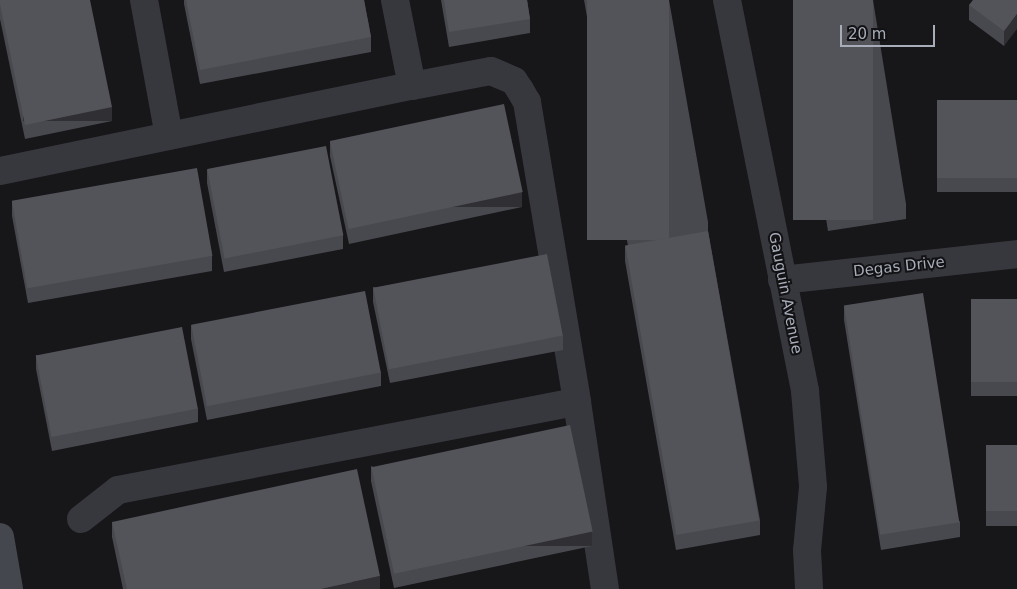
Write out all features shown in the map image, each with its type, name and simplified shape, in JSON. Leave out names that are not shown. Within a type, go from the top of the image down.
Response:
[{"type":"main road","points":[[0,537],[9,589]]},
{"type":"street","points":[[144,0],[169,136]]},
{"type":"street","points":[[395,0],[412,86]]},
{"type":"street","name":"Gauguin Avenue","points":[[727,0],[805,391],[812,487],[807,550],[808,589]]},
{"type":"street","points":[[0,171],[491,71],[514,81],[527,102],[577,402],[605,589]]},
{"type":"street","name":"Degas Drive","points":[[782,280],[1017,254]]},
{"type":"street","points":[[81,519],[118,490],[577,402]]},
{"type":"building","points":[[0,0],[90,0],[112,107],[25,125]]},
{"type":"building","points":[[186,0],[364,0],[371,37],[200,70]]},
{"type":"building","points":[[444,0],[527,0],[530,19],[449,32]]},
{"type":"building","points":[[587,0],[669,0],[669,240],[587,240]]},
{"type":"building","points":[[793,0],[873,0],[873,220],[793,220]]},
{"type":"building","points":[[973,0],[1017,0],[1017,14],[1004,31],[969,5]]},
{"type":"building","points":[[937,100],[1017,100],[1017,178],[937,178]]},
{"type":"building","points":[[504,104],[523,192],[349,229],[330,141]]},
{"type":"building","points":[[326,146],[343,235],[225,258],[207,169]]},
{"type":"building","points":[[197,168],[212,256],[27,288],[12,201]]},
{"type":"building","points":[[708,231],[759,521],[676,535],[625,246]]},
{"type":"building","points":[[547,254],[563,335],[389,369],[373,288]]},
{"type":"building","points":[[365,291],[381,372],[207,406],[191,325]]},
{"type":"building","points":[[923,293],[959,522],[880,535],[844,306]]},
{"type":"building","points":[[971,299],[1017,299],[1017,382],[971,382]]},
{"type":"building","points":[[182,327],[198,408],[52,437],[36,355]]},
{"type":"building","points":[[570,425],[593,532],[394,574],[371,467]]},
{"type":"building","points":[[986,445],[1017,445],[1017,511],[986,511]]},
{"type":"building","points":[[357,469],[380,576],[320,589],[127,589],[112,522]]}]
